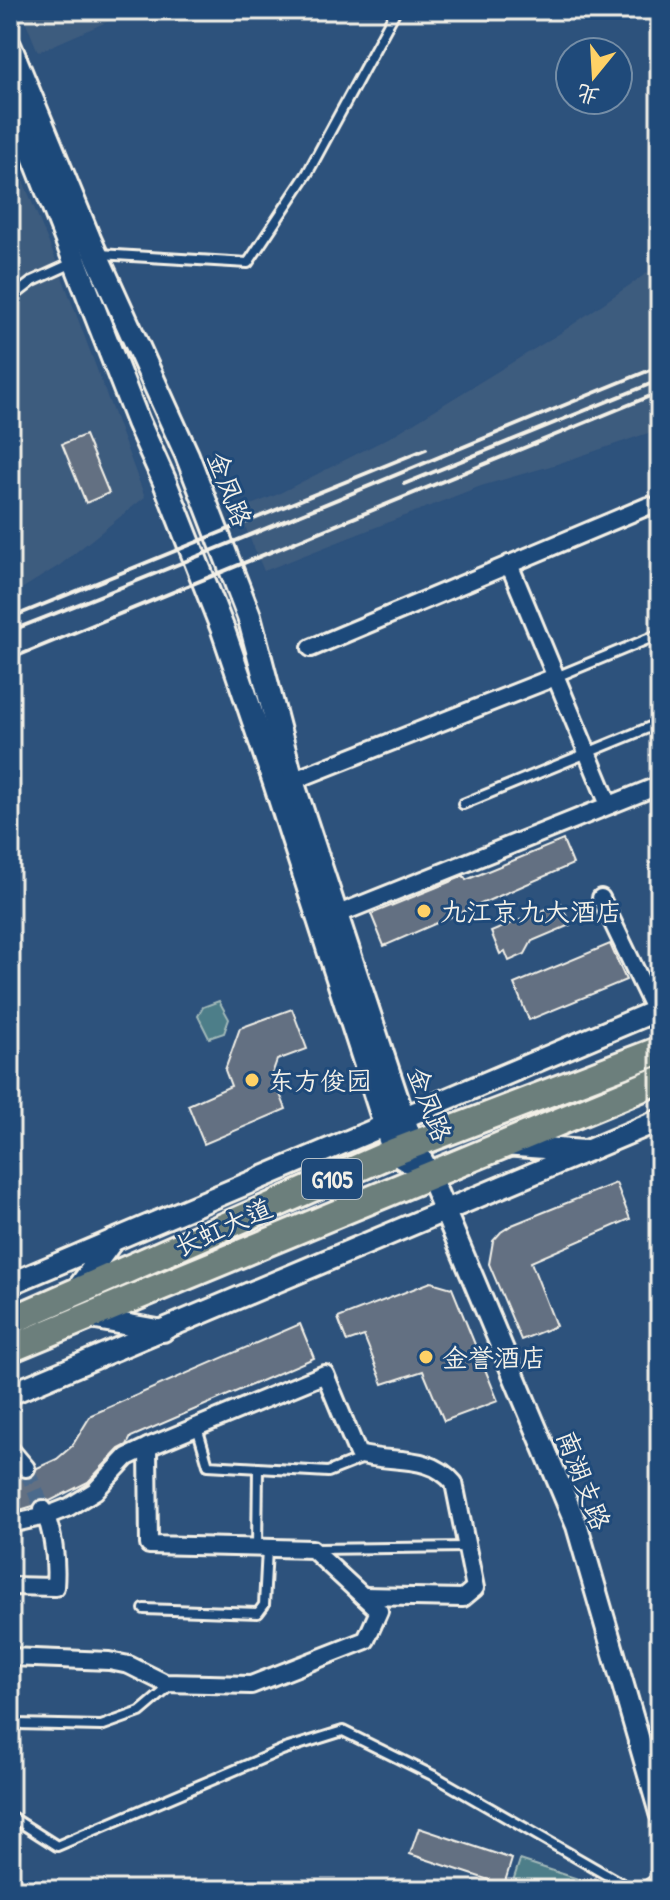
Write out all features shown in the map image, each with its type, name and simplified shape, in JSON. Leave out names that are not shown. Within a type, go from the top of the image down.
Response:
[{"type":"highway","name":"长虹大道","points":[[10,1349],[79,1305],[403,1149],[660,1050]]},
{"type":"highway","name":"长虹大道","points":[[10,1321],[79,1305],[430,1176],[660,1080]]},
{"type":"main road","name":"金凤路","points":[[10,47],[223,630],[403,1149],[430,1176]]},
{"type":"main road","name":"金凤路","points":[[10,95],[86,258],[165,404],[249,616],[292,781],[336,915],[394,1121]]},
{"type":"street","points":[[311,648],[648,506]]},
{"type":"street","points":[[509,564],[609,805]]},
{"type":"street","points":[[292,781],[555,677]]},
{"type":"street","points":[[336,915],[660,785]]},
{"type":"street","points":[[10,1284],[658,1010],[601,898]]},
{"type":"street","points":[[10,1394],[660,1120]]},
{"type":"street","points":[[504,1145],[588,1152]]},
{"type":"street","name":"南湖支路","points":[[430,1176],[577,1526],[660,1813]]},
{"type":"street","points":[[113,1240],[79,1305],[163,1331]]},
{"type":"street","points":[[10,1524],[69,1507],[95,1491],[127,1457],[325,1374],[358,1454],[432,1464],[454,1483],[475,1588],[463,1598],[363,1596]]},
{"type":"street","points":[[10,1657],[109,1661],[129,1665],[165,1683],[251,1685],[366,1640],[379,1611],[312,1549],[149,1545],[148,1447]]},
{"type":"street","points":[[10,1449],[26,1468]]},
{"type":"street","points":[[10,1586],[55,1587],[57,1566],[45,1513]]},
{"type":"lane","points":[[10,299],[33,281],[86,258],[248,263],[307,174],[396,10]]},
{"type":"lane","points":[[555,677],[660,634]]},
{"type":"lane","points":[[463,804],[660,723]]},
{"type":"lane","points":[[197,1427],[208,1465],[328,1472],[367,1457]]},
{"type":"lane","points":[[144,1609],[258,1613],[264,1605],[258,1468]]},
{"type":"lane","points":[[312,1549],[467,1547]]},
{"type":"lane","points":[[17,1724],[101,1726],[140,1712],[174,1683]]},
{"type":"lane","points":[[10,1816],[57,1846],[282,1750],[343,1731],[436,1777],[631,1889],[644,1888],[660,1876]]},
{"type":"shaded area","points":[[21,10],[134,10],[38,52]]},
{"type":"shaded area","points":[[10,149],[55,258],[145,497],[60,565],[10,596]]},
{"type":"shaded area","points":[[660,264],[660,429],[481,486],[264,571],[238,510],[276,495],[392,436],[562,332]]},
{"type":"green space","points":[[219,1001],[229,1019],[224,1033],[209,1038],[198,1016],[203,1007]]},
{"type":"green space","points":[[520,1860],[581,1880],[578,1890],[510,1890]]},
{"type":"building","points":[[85,435],[109,493],[86,503],[62,444]]},
{"type":"building","points":[[563,840],[573,864],[384,946],[371,914],[464,876],[466,880]]},
{"type":"building","points":[[561,903],[570,925],[532,941],[525,954],[509,961],[505,951],[500,954],[491,932]]},
{"type":"building","points":[[610,944],[626,980],[529,1020],[514,984]]},
{"type":"building","name":"东方俊园","points":[[292,1009],[307,1049],[277,1060],[272,1074],[286,1109],[204,1144],[188,1105],[231,1086],[225,1070],[240,1028]]},
{"type":"building","points":[[616,1183],[630,1219],[531,1262],[556,1326],[521,1340],[489,1264],[493,1241],[512,1225]]},
{"type":"building","name":"金誉酒店","points":[[431,1282],[452,1288],[498,1401],[444,1421],[423,1371],[383,1384],[364,1336],[347,1342],[338,1318]]},
{"type":"building","points":[[300,1324],[314,1358],[131,1437],[127,1445],[119,1449],[88,1482],[50,1501],[40,1499],[33,1506],[10,1513],[10,1472],[23,1479],[32,1477],[37,1468],[57,1459],[72,1446],[91,1415]]},
{"type":"building","points":[[419,1828],[512,1859],[504,1885],[410,1854]]},
{"type":"tunnel","points":[[26,1468],[43,1509]]},
{"type":"railway","points":[[10,631],[660,366]]},
{"type":"railway","points":[[404,484],[660,380]]},
{"type":"railway","points":[[10,659],[660,392]]},
{"type":"railway","points":[[15,616],[426,449]]},
{"type":"place","name":"九江京九大酒店","points":[[424,911]]},
{"type":"place","name":"东方俊园","points":[[252,1080]]},
{"type":"place","name":"金誉酒店","points":[[426,1357]]}]
